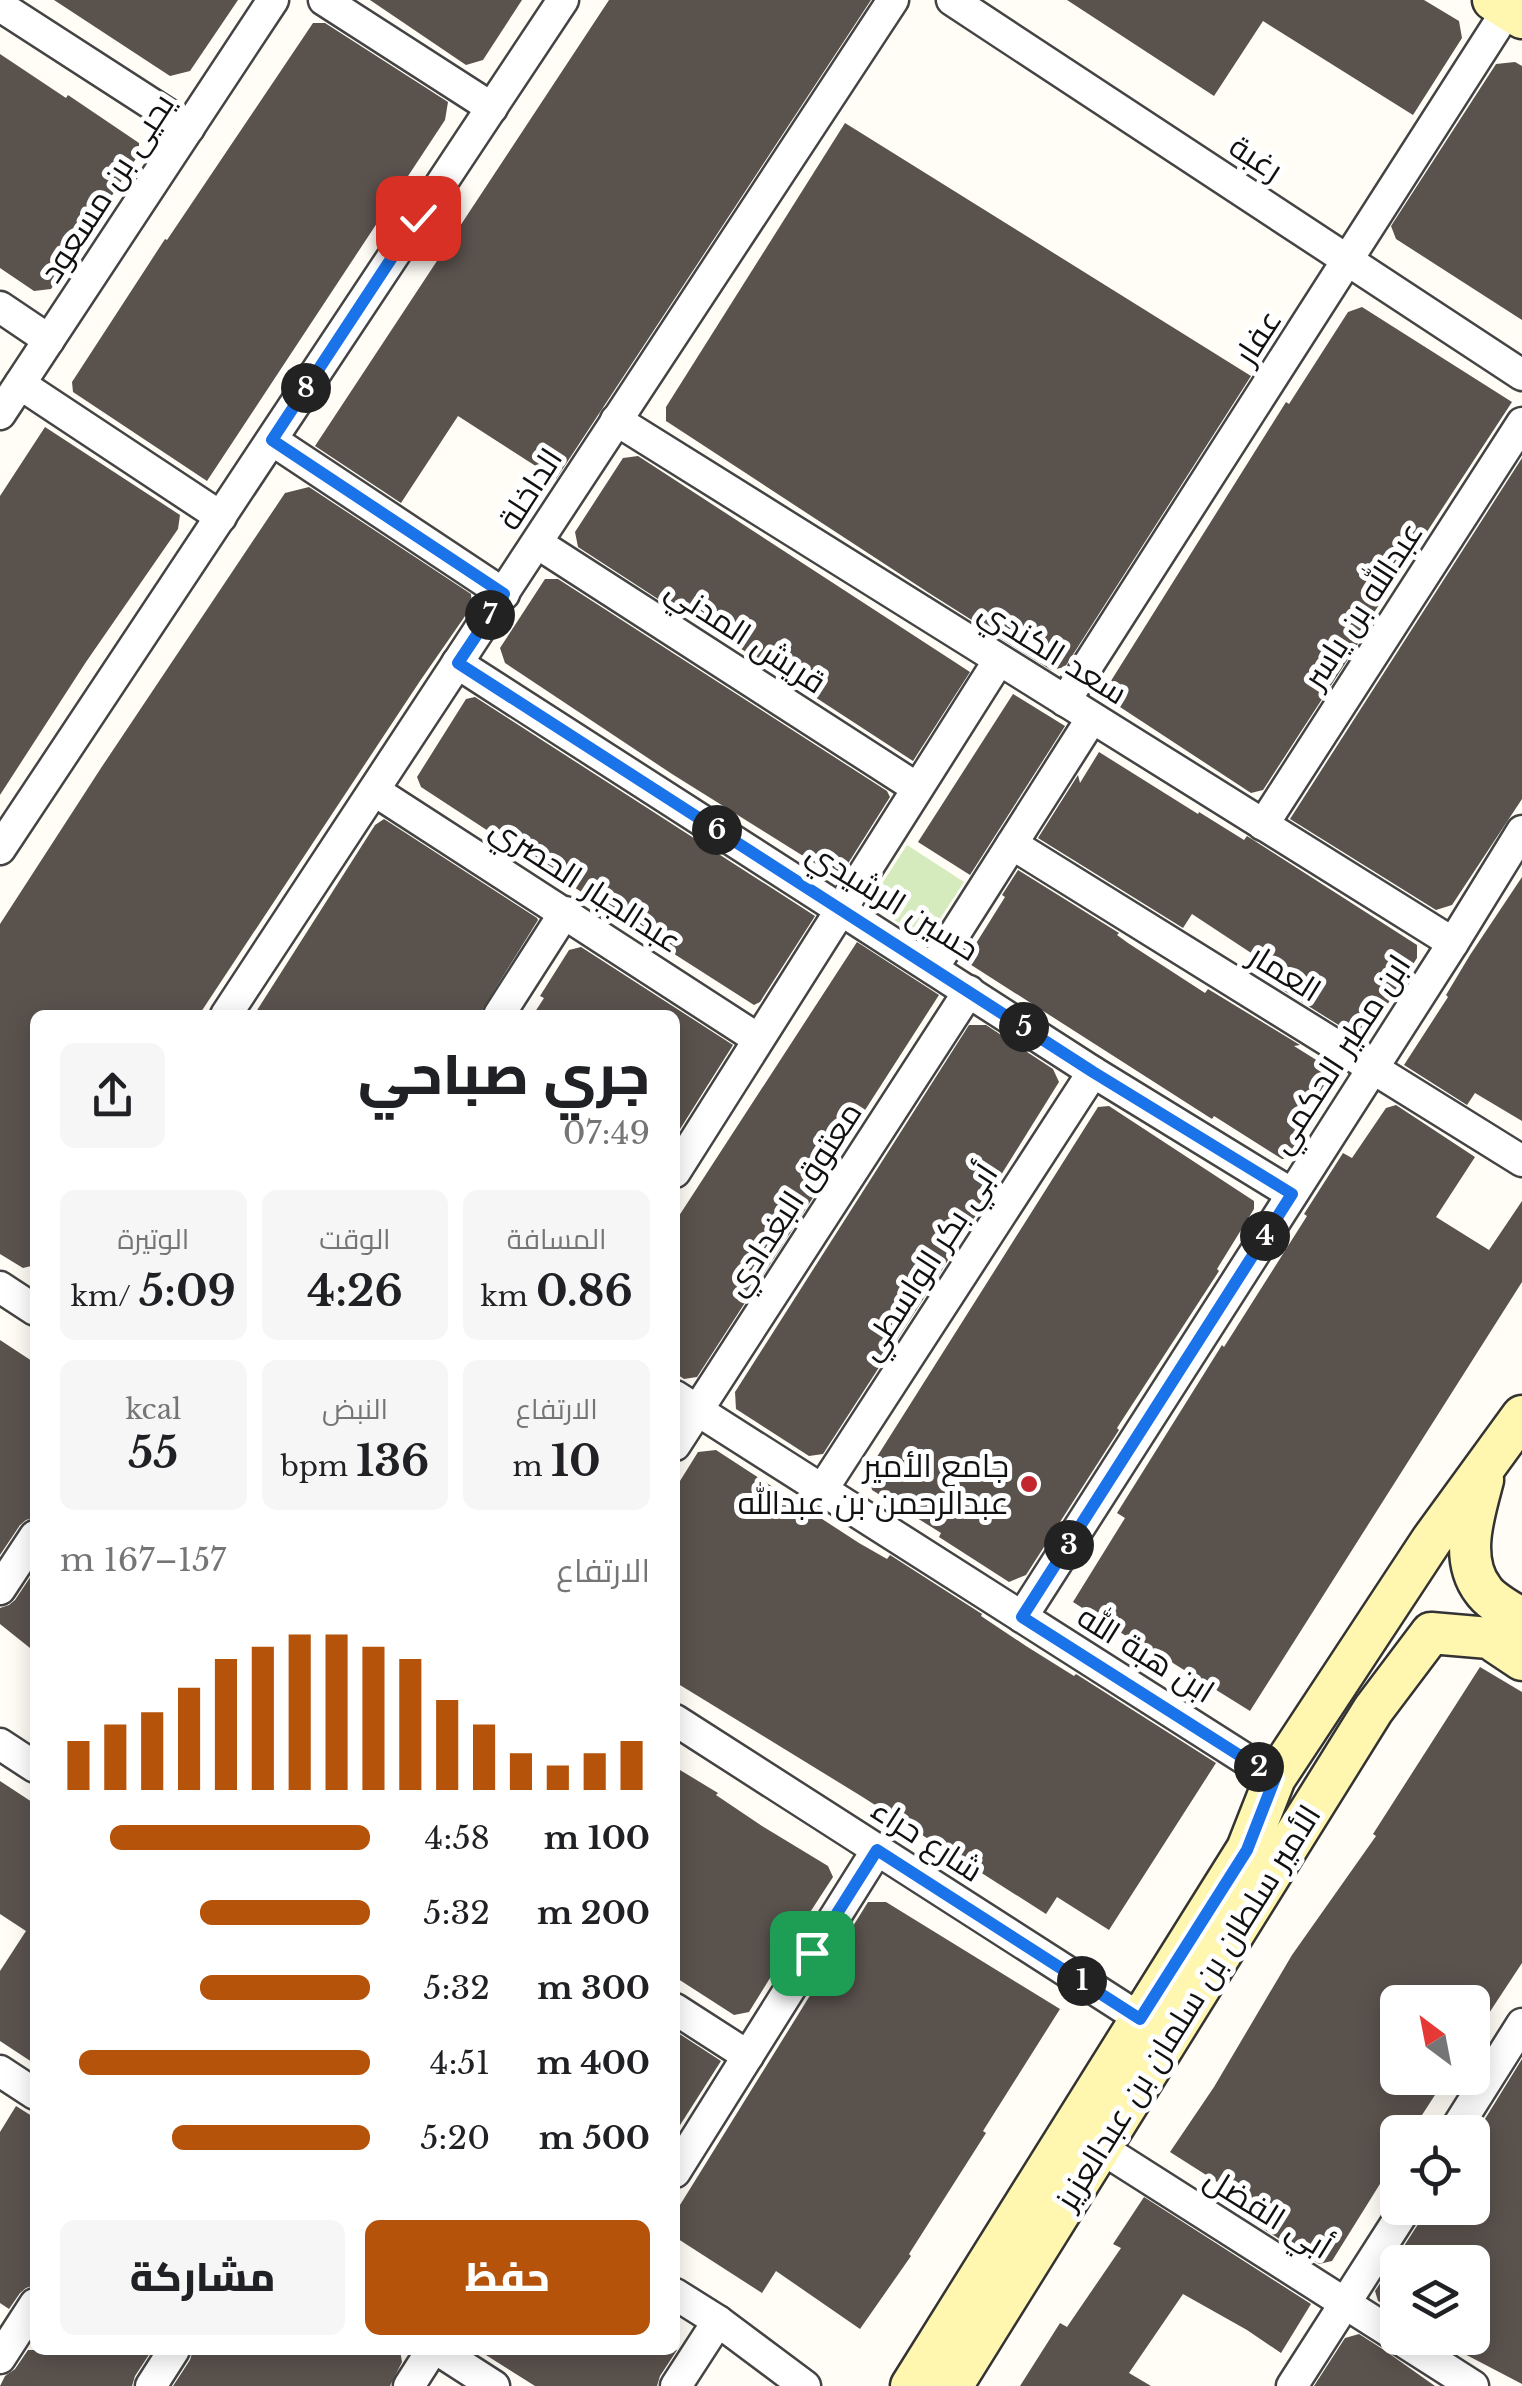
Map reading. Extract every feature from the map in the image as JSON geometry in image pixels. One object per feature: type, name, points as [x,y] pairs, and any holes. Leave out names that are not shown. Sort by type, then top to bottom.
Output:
[{"type":"street","name":"يحيى بن مسعود","points":[[0,414],[273,0]]},
{"type":"street","points":[[324,0],[492,108]]},
{"type":"street","points":[[0,850],[563,0]]},
{"type":"street","name":"الداخلة","points":[[229,1010],[893,0]]},
{"type":"street","name":"رغبة","points":[[952,0],[1522,375]]},
{"type":"street","points":[[0,6],[188,128]]},
{"type":"street","name":"عفار","points":[[1065,701],[1508,9]]},
{"type":"street","points":[[0,307],[49,340]]},
{"type":"street","points":[[20,384],[221,517]]},
{"type":"street","name":"سعد الكندي","points":[[616,420],[1452,943]]},
{"type":"street","name":"عبدالله بن ياسر","points":[[1263,825],[1522,423]]},
{"type":"street","points":[[272,440],[504,594]]},
{"type":"street","name":"قريش المدني","points":[[538,543],[917,788]]},
{"type":"street","points":[[680,1164],[999,660]]},
{"type":"street","name":"حسين الرشيدي","points":[[458,663],[1093,1072],[1292,1194]]},
{"type":"street","points":[[933,968],[1092,718]]},
{"type":"street","name":"عبدالجبار الحصري","points":[[375,791],[758,1039]]},
{"type":"street","name":"ابن مطير الحكمي","points":[[1022,1617],[1522,831]]},
{"type":"street","name":"العمار","points":[[1012,844],[1522,1161]]},
{"type":"street","points":[[502,1010],[564,912]]},
{"type":"street","name":"معتوق البغدادي","points":[[686,1403],[969,991]]},
{"type":"street","name":"أبي بكر الواسطي","points":[[822,1490],[1093,1072]]},
{"type":"street","points":[[0,1288],[30,1304]]},
{"type":"street","name":"ابن هبة الله","points":[[686,1403],[1275,1778]]},
{"type":"street","name":"الأمير سلطان بن سلمان بن عبدالعزيز","points":[[1263,1854],[1275,1778],[1487,1461],[1522,1416]]},
{"type":"street","points":[[1487,1461],[1473,1518],[1470,1564],[1511,1639]]},
{"type":"street","points":[[0,1589],[30,1544]]},
{"type":"street","name":"الأمير سلطان بن سلمان بن عبدالعزيز","points":[[952,2386],[1101,2148],[1229,1909],[1263,1854],[1431,1633],[1511,1639]]},
{"type":"street","name":"شارع حراء","points":[[680,1723],[1140,2019]]},
{"type":"street","points":[[0,1744],[30,1764]]},
{"type":"street","points":[[680,2164],[877,1850]]},
{"type":"street","name":"الأمير سلطان بن سلمان بن عبدالعزيز","points":[[911,2386],[1140,2019],[1229,1909]]},
{"type":"street","points":[[680,2012],[748,2056]]},
{"type":"street","points":[[1465,2115],[1522,2024]]},
{"type":"street","name":"أبي الفضل","points":[[1101,2148],[1380,2326]]},
{"type":"street","points":[[1292,2386],[1395,2225]]},
{"type":"street","points":[[680,2297],[804,2386]]},
{"type":"street","points":[[0,2358],[30,2312]]},
{"type":"street","points":[[676,2386],[718,2321]]},
{"type":"street","points":[[150,2386],[171,2355]]},
{"type":"street","points":[[409,2386],[431,2355]]},
{"type":"street","points":[[443,2355],[494,2386]]},
{"type":"street","name":"أبي الفضل","points":[[1425,2355],[1472,2386]]},
{"type":"green space","points":[[907,845],[964,882],[926,940],[869,904]]},
{"type":"building","points":[[54,0],[238,0],[190,71],[170,76]]},
{"type":"building","points":[[370,0],[522,0],[483,60],[466,65]]},
{"type":"building","points":[[609,0],[871,0],[556,479],[458,416],[401,503],[315,446]]},
{"type":"building","points":[[1067,0],[1424,0],[1459,21],[1462,38],[1413,115],[1263,21],[1214,96]]},
{"type":"building","points":[[313,23],[325,23],[448,102],[445,120],[207,481],[73,392],[72,382]]},
{"type":"building","points":[[0,54],[139,143],[139,154],[51,289],[34,291],[0,268]]},
{"type":"building","points":[[1515,62],[1522,66],[1522,320],[1396,239],[1391,226],[1496,64]]},
{"type":"building","points":[[845,123],[1251,376],[1065,667],[1051,670],[666,421],[666,407]]},
{"type":"building","points":[[1362,307],[1512,402],[1263,790],[1251,793],[1120,707],[1109,684],[1286,402],[1289,404],[1348,312]]},
{"type":"building","points":[[45,427],[180,515],[178,529],[0,795],[0,496]]},
{"type":"building","points":[[638,456],[970,672],[913,761],[578,547],[575,532],[623,458]]},
{"type":"building","points":[[1522,458],[1522,799],[1452,905],[1436,910],[1290,819]]},
{"type":"building","points":[[309,487],[471,594],[472,606],[202,1010],[30,1010],[30,1266],[23,1268],[0,1254],[0,924],[285,493]]},
{"type":"building","points":[[545,579],[558,579],[887,791],[890,797],[842,873],[832,874],[505,663],[500,648]]},
{"type":"building","points":[[1013,694],[1065,726],[970,875],[918,842]]},
{"type":"building","points":[[475,697],[815,916],[760,1002],[754,1005],[421,787],[417,777],[466,699]]},
{"type":"building","points":[[1099,752],[1198,814],[1244,840],[1247,836],[1417,945],[1417,958],[1366,1038],[1361,1039],[1270,982],[1277,970],[1192,914],[1183,928],[1038,838],[1078,775],[1080,783]]},
{"type":"building","points":[[384,819],[537,918],[482,1010],[257,1010],[375,825]]},
{"type":"building","points":[[1018,870],[1205,993],[1208,989],[1300,1045],[1294,1046],[1334,1071],[1338,1085],[1291,1159],[1282,1159],[1214,1116],[1212,1119],[965,961]]},
{"type":"building","points":[[1522,877],[1522,1121],[1475,1093],[1467,1105],[1404,1065]]},
{"type":"building","points":[[857,942],[939,995],[697,1377],[684,1379],[680,1376],[680,1214]]},
{"type":"building","points":[[581,947],[679,1010],[536,1010],[544,998],[540,996],[569,950]]},
{"type":"building","points":[[680,1011],[733,1045],[680,1129]]},
{"type":"building","points":[[969,1025],[986,1025],[1053,1069],[1059,1082],[823,1454],[809,1456],[736,1409],[735,1392]]},
{"type":"building","points":[[1396,1105],[1475,1157],[1436,1217],[1489,1250],[1522,1201],[1522,1282],[1250,1711],[1073,1602],[1125,1518],[1117,1513],[1307,1216],[1304,1214],[1343,1153],[1352,1158],[1386,1108]]},
{"type":"building","points":[[1109,1106],[1254,1201],[1254,1209],[1219,1271],[1026,1575],[1009,1582],[872,1490],[868,1471],[1098,1107]]},
{"type":"building","points":[[0,1340],[30,1360],[30,1519],[20,1525],[0,1555]]},
{"type":"building","points":[[716,1450],[859,1543],[887,1559],[890,1555],[1026,1646],[1216,1763],[1109,1930],[1057,1897],[1046,1914],[680,1685],[680,1481],[698,1452]]},
{"type":"building","points":[[30,1578],[30,1648],[0,1624],[0,1608],[15,1600]]},
{"type":"building","points":[[1480,1667],[1522,1692],[1522,1963],[1490,2012],[1490,1985],[1380,1985],[1380,2095],[1435,2095],[1422,2115],[1380,2115],[1380,2184],[1332,2261],[1319,2264],[1243,2216],[1241,2210],[1247,2201],[1170,2152],[1214,2087],[1292,1955],[1376,1836],[1373,1834]]},
{"type":"building","points":[[680,1770],[828,1866],[833,1877],[749,2012],[734,2015],[680,1980]]},
{"type":"building","points":[[0,1781],[30,1801],[30,2061],[0,2041],[0,1971],[26,1931],[0,1914]]},
{"type":"building","points":[[868,1902],[886,1902],[1060,2009],[911,2256],[860,2329],[776,2271],[762,2293],[680,2240],[680,2205]]},
{"type":"building","points":[[680,2034],[721,2061],[680,2125]]},
{"type":"building","points":[[1522,2059],[1522,2384],[1467,2355],[1490,2355],[1490,2245],[1405,2245],[1417,2225],[1490,2225],[1487,2115]]},
{"type":"building","points":[[16,2106],[30,2115],[30,2287],[9,2309],[0,2303],[0,2132]]},
{"type":"building","points":[[1144,2197],[1311,2304],[1281,2353],[1183,2294],[1129,2373],[1151,2386],[1020,2386],[1060,2323],[1067,2327],[1121,2248],[1113,2244]]},
{"type":"building","points":[[1359,2334],[1380,2347],[1380,2355],[1391,2355],[1435,2386],[1314,2386],[1345,2338]]},
{"type":"building","points":[[28,2350],[30,2355],[149,2355],[132,2386],[0,2386]]},
{"type":"building","points":[[192,2355],[401,2355],[402,2362],[390,2386],[173,2386]]},
{"type":"building","points":[[486,2355],[674,2355],[657,2386],[535,2386]]},
{"type":"place","name":"جامع الأمير عبدالرحمن بن عبدالله","points":[[1029,1484]]},
{"type":"route","points":[[418,218],[272,440],[504,594],[458,663],[1093,1072],[1292,1194],[1022,1617],[1275,1778],[1247,1850],[1140,2019],[877,1850],[812,1953]]}]
